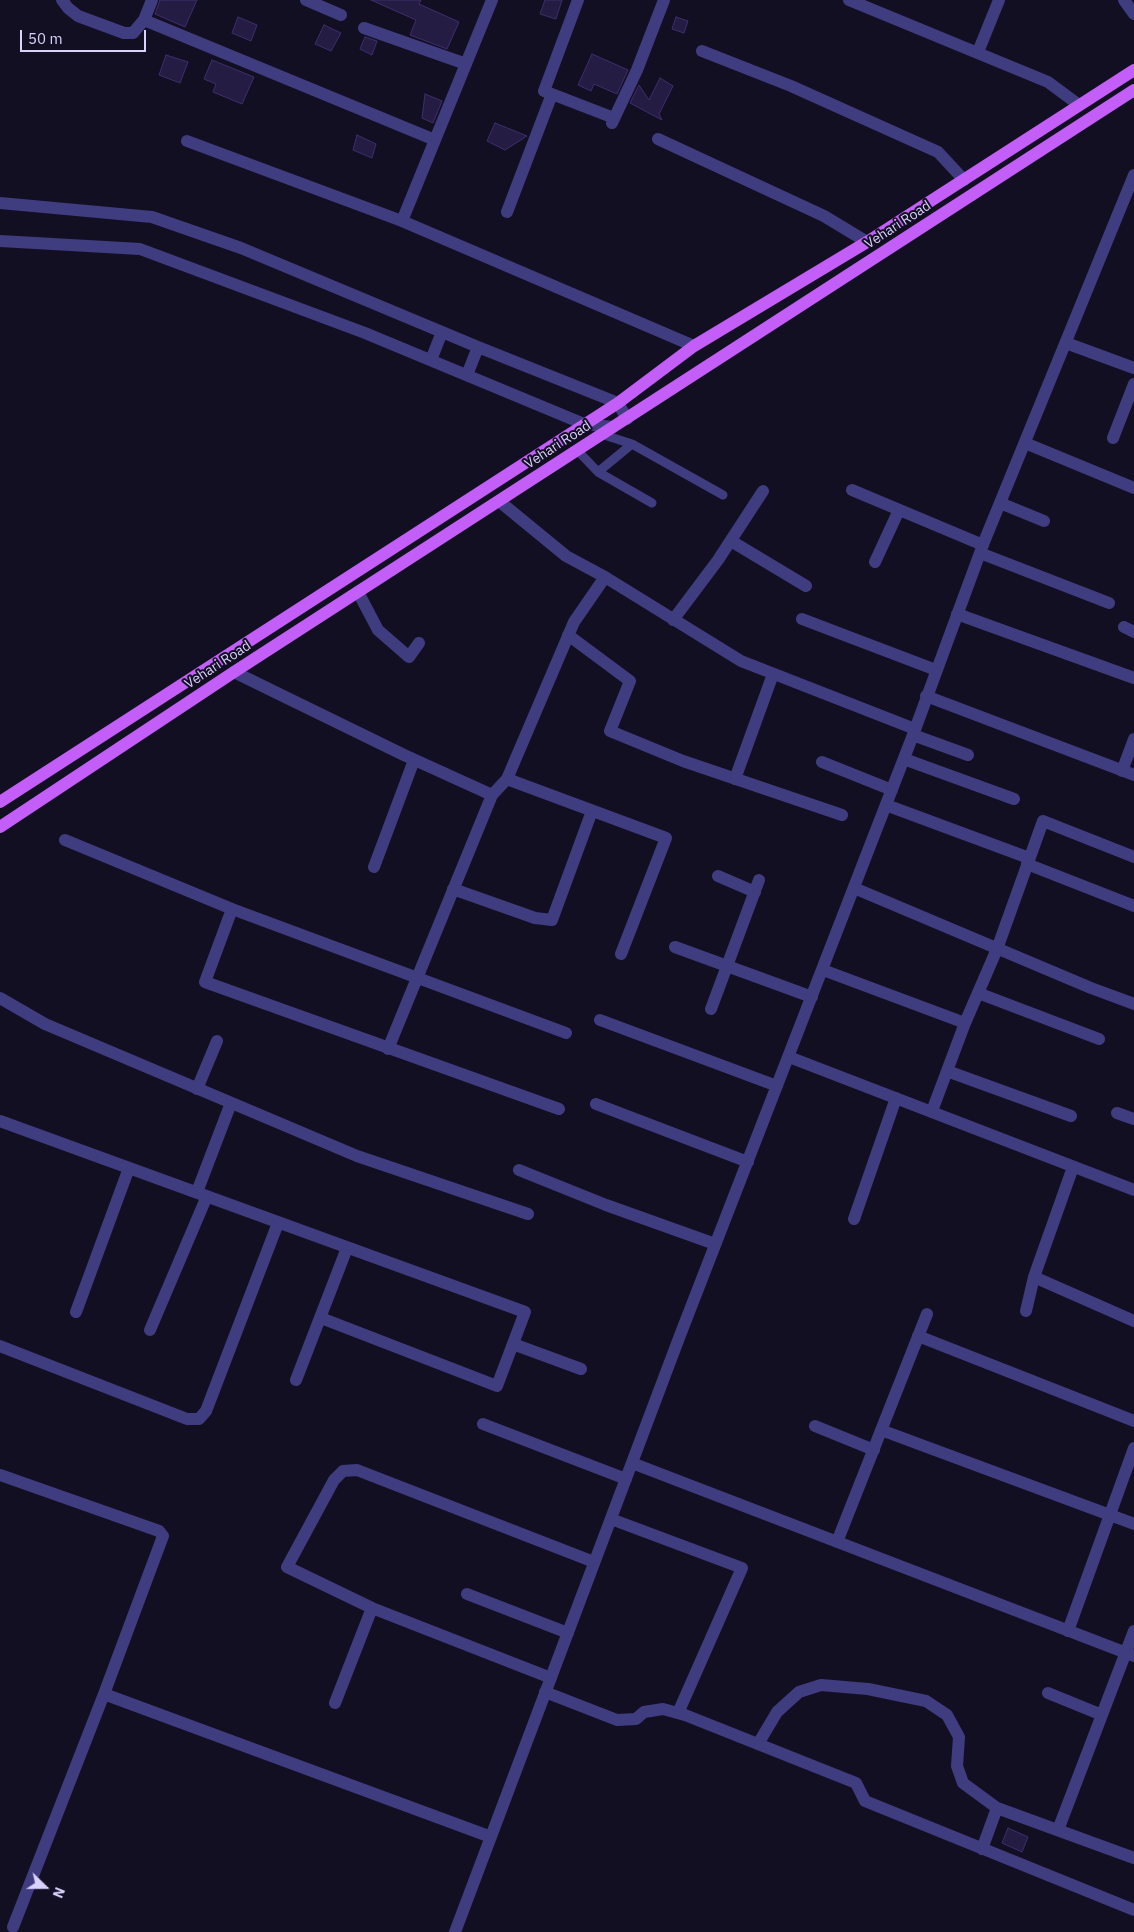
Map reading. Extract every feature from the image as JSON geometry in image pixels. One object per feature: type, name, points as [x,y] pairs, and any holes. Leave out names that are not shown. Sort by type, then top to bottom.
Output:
[{"type":"main road","name":"Vehari Road","points":[[0,802],[618,403],[694,346],[867,242],[1134,70]]},
{"type":"main road","name":"Vehari Road","points":[[0,827],[234,672],[1134,90]]},
{"type":"street","points":[[62,0],[78,16],[124,33],[134,33],[144,20],[152,0]]},
{"type":"street","points":[[306,0],[326,4],[341,15]]},
{"type":"street","points":[[402,221],[492,0]]},
{"type":"street","points":[[578,0],[544,91],[613,121],[637,70],[664,0]]},
{"type":"street","points":[[849,0],[1048,82],[1079,105]]},
{"type":"street","points":[[978,52],[999,0]]},
{"type":"street","points":[[1124,0],[1134,14]]},
{"type":"street","points":[[144,20],[435,140]]},
{"type":"street","points":[[364,28],[466,64]]},
{"type":"street","points":[[702,51],[791,86],[938,152],[964,180]]},
{"type":"street","points":[[507,212],[552,94]]},
{"type":"street","points":[[187,140],[402,221],[694,346]]},
{"type":"street","points":[[658,140],[824,216],[867,242]]},
{"type":"street","points":[[455,1932],[594,1562],[904,760],[926,696],[982,549],[1134,175]]},
{"type":"street","points":[[0,203],[152,217],[241,248],[618,403],[627,419]]},
{"type":"street","points":[[0,240],[140,248],[365,332],[584,424],[613,427]]},
{"type":"street","points":[[431,360],[442,332]]},
{"type":"street","points":[[1066,343],[1134,368]]},
{"type":"street","points":[[467,375],[478,347]]},
{"type":"street","points":[[1113,438],[1134,384]]},
{"type":"street","points":[[1025,443],[1134,488]]},
{"type":"street","points":[[852,490],[1108,603]]},
{"type":"street","points":[[673,620],[731,541],[763,491]]},
{"type":"street","points":[[499,501],[566,556],[741,661],[968,755]]},
{"type":"street","points":[[1000,503],[1044,521]]},
{"type":"street","points":[[875,562],[900,510]]},
{"type":"street","points":[[731,541],[806,586]]},
{"type":"street","points":[[388,1049],[416,976],[492,795],[507,779],[574,622],[605,578]]},
{"type":"street","points":[[358,592],[378,630],[409,657],[419,644]]},
{"type":"street","points":[[957,614],[1134,678]]},
{"type":"street","points":[[802,618],[936,670]]},
{"type":"street","points":[[568,636],[630,681],[610,731],[735,779],[842,815]]},
{"type":"street","points":[[234,672],[414,760],[492,795]]},
{"type":"street","points":[[735,779],[773,674]]},
{"type":"street","points":[[926,696],[1128,773],[1134,739]]},
{"type":"street","points":[[374,867],[414,760]]},
{"type":"street","points":[[904,760],[1014,799]]},
{"type":"street","points":[[822,762],[892,790]]},
{"type":"street","points":[[507,779],[666,838],[621,954]]},
{"type":"street","points":[[886,806],[1028,861],[1134,906]]},
{"type":"street","points":[[454,889],[535,918],[552,920],[592,811]]},
{"type":"street","points":[[932,1111],[964,1023],[997,949],[1042,821],[1134,857]]},
{"type":"street","points":[[65,840],[232,909],[566,1032]]},
{"type":"street","points":[[711,1009],[757,886],[718,876]]},
{"type":"street","points":[[854,888],[997,949],[1134,1004]]},
{"type":"street","points":[[232,909],[205,982],[559,1109]]},
{"type":"street","points":[[675,947],[812,997]]},
{"type":"street","points":[[823,970],[964,1023]]},
{"type":"street","points":[[978,993],[1099,1039]]},
{"type":"street","points":[[0,998],[45,1024],[357,1156],[528,1214]]},
{"type":"street","points":[[600,1020],[778,1086]]},
{"type":"street","points":[[197,1089],[217,1041]]},
{"type":"street","points":[[789,1056],[1134,1190]]},
{"type":"street","points":[[947,1071],[1071,1116]]},
{"type":"street","points":[[854,1219],[896,1098]]},
{"type":"street","points":[[150,1330],[202,1194],[230,1103]]},
{"type":"street","points":[[596,1104],[748,1162]]},
{"type":"street","points":[[1117,1113],[1134,1119]]},
{"type":"street","points":[[0,1121],[525,1312],[497,1386],[321,1318]]},
{"type":"street","points":[[1026,1310],[1034,1277],[1073,1167]]},
{"type":"street","points":[[76,1312],[129,1168]]},
{"type":"street","points":[[519,1170],[606,1205],[716,1244]]},
{"type":"street","points":[[0,1346],[187,1419],[199,1420],[206,1411],[278,1223]]},
{"type":"street","points":[[296,1380],[347,1248]]},
{"type":"street","points":[[1034,1277],[1134,1321]]},
{"type":"street","points":[[837,1542],[927,1314]]},
{"type":"street","points":[[918,1336],[1134,1421]]},
{"type":"street","points":[[512,1344],[581,1369]]},
{"type":"street","points":[[483,1424],[626,1480]]},
{"type":"street","points":[[815,1426],[874,1450]]},
{"type":"street","points":[[881,1430],[1134,1524]]},
{"type":"street","points":[[1068,1631],[1134,1448]]},
{"type":"street","points":[[632,1463],[1130,1655]]},
{"type":"street","points":[[551,1678],[372,1608],[287,1567],[334,1480],[343,1471],[357,1470],[594,1562]]},
{"type":"street","points":[[0,1475],[159,1531],[163,1536],[104,1694],[13,1927]]},
{"type":"street","points":[[611,1519],[742,1568],[678,1713]]},
{"type":"street","points":[[467,1594],[568,1633]]},
{"type":"street","points":[[335,1703],[372,1608]]},
{"type":"street","points":[[1058,1830],[1102,1715],[1130,1655],[1134,1631]]},
{"type":"street","points":[[758,1744],[777,1712],[800,1692],[821,1685],[868,1689],[926,1701],[947,1715],[959,1737],[957,1766],[963,1783],[997,1808],[1134,1858]]},
{"type":"street","points":[[545,1692],[616,1720],[636,1719],[644,1712],[663,1709],[678,1713],[856,1783],[865,1801],[1134,1910]]},
{"type":"street","points":[[1048,1693],[1102,1715]]},
{"type":"street","points":[[104,1694],[491,1837]]},
{"type":"street","points":[[982,1849],[997,1808]]},
{"type":"lane","points":[[601,434],[632,444],[723,495]]},
{"type":"lane","points":[[598,472],[632,444]]},
{"type":"lane","points":[[577,450],[598,472],[652,503]]},
{"type":"building","points":[[160,0],[197,0],[185,27],[155,14]]},
{"type":"building","points":[[371,0],[421,0],[419,4],[459,22],[447,49],[410,35],[416,20]]},
{"type":"building","points":[[545,0],[562,0],[556,19],[540,14]]},
{"type":"building","points":[[238,17],[257,25],[251,41],[232,33]]},
{"type":"building","points":[[676,17],[688,21],[684,33],[672,29]]},
{"type":"building","points":[[324,25],[341,33],[331,51],[315,44]]},
{"type":"building","points":[[365,37],[377,41],[372,55],[360,49]]},
{"type":"building","points":[[592,54],[628,70],[617,94],[594,84],[591,91],[578,85]]},
{"type":"building","points":[[166,55],[188,62],[180,83],[159,75]]},
{"type":"building","points":[[212,60],[254,77],[242,104],[213,92],[216,84],[204,79]]},
{"type":"building","points":[[660,78],[673,86],[659,114],[662,120],[630,103],[639,85],[649,100]]},
{"type":"building","points":[[425,94],[442,101],[433,123],[422,118]]},
{"type":"building","points":[[495,123],[527,136],[505,150],[487,141]]},
{"type":"building","points":[[357,135],[376,144],[372,158],[353,150]]},
{"type":"building","points":[[1008,1828],[1028,1837],[1022,1852],[1002,1843]]}]
